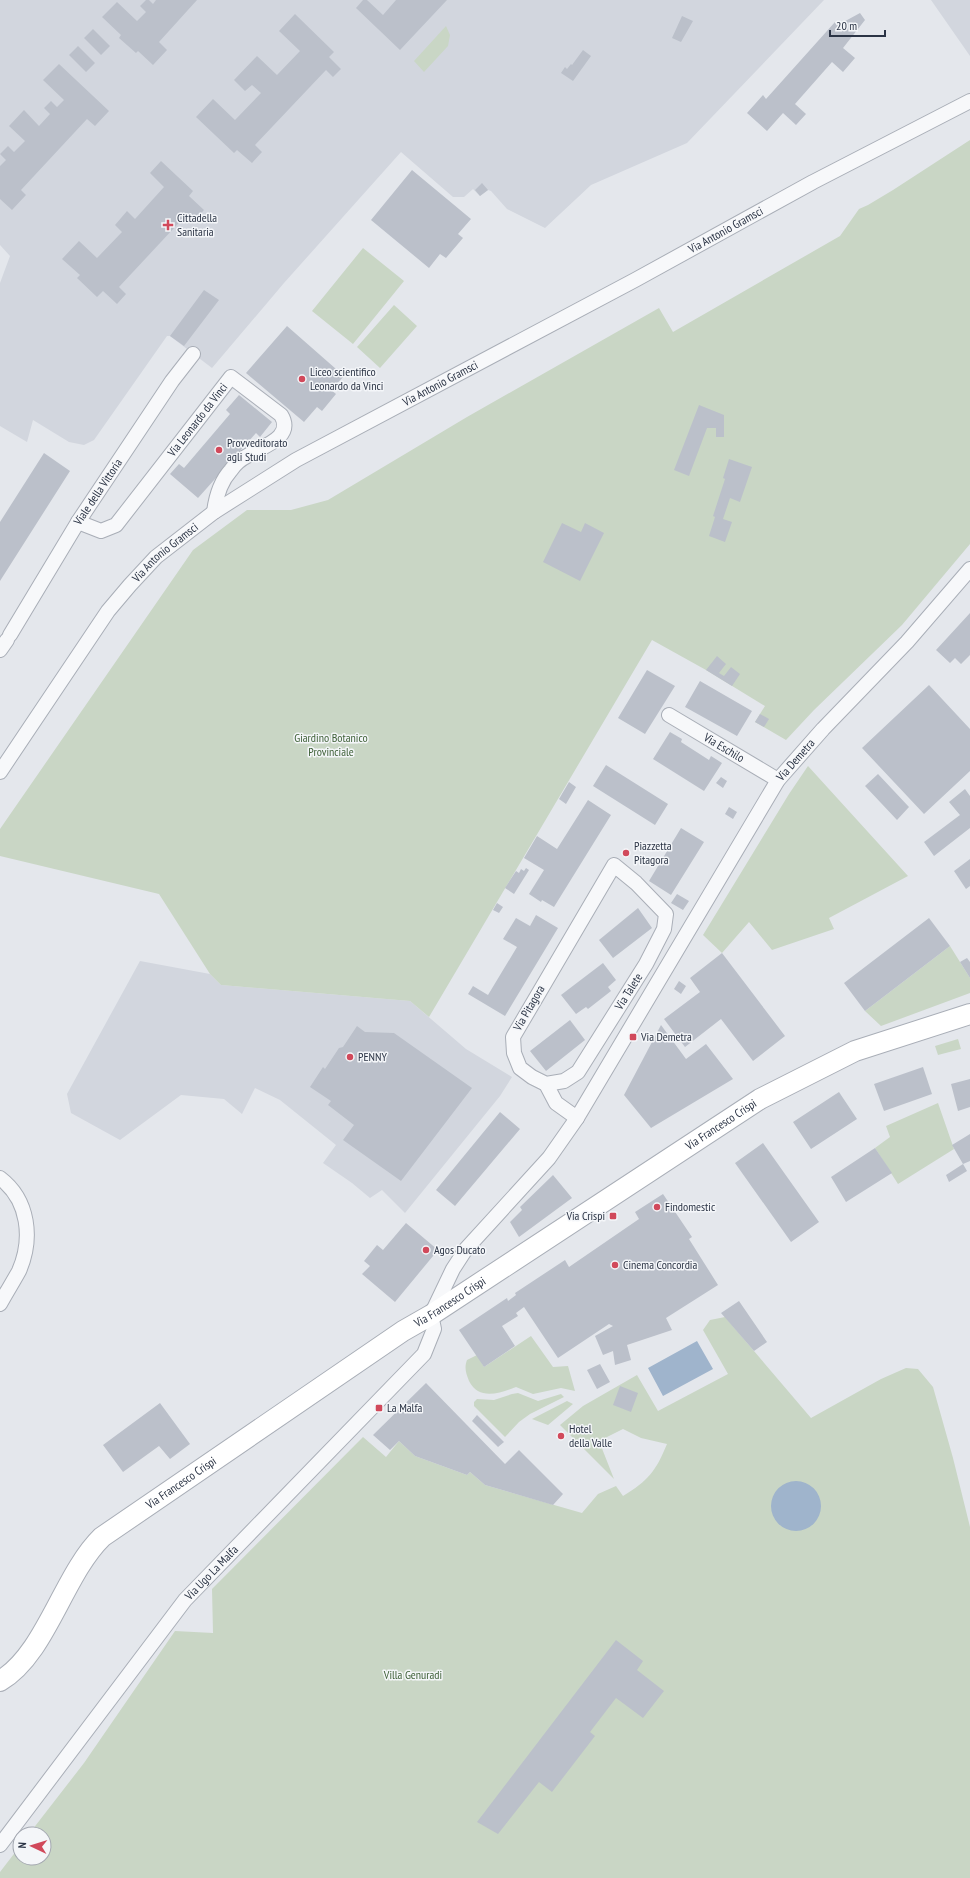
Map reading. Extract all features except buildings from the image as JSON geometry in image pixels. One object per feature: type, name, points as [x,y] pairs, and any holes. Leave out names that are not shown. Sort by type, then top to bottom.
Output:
[{"type":"main road","name":"Via Francesco Crispi","points":[[0,1681],[8,1677],[33,1647],[84,1558],[102,1537],[403,1331],[431,1316],[760,1099],[855,1051],[970,1014]]},
{"type":"street","name":"Via Antonio Gramsci","points":[[0,772],[108,611],[125,590],[156,557],[214,512],[296,460],[628,284],[814,182],[970,101]]},
{"type":"street","name":"Viale della Vittoria","points":[[5,638],[78,522],[172,380],[193,354]]},
{"type":"street","name":"Via Leonardo da Vinci","points":[[78,522],[101,531],[116,526],[231,377],[281,415],[285,424],[284,430],[278,438],[247,456],[230,470],[219,489],[214,512]]},
{"type":"street","name":"Via Demetra","points":[[431,1316],[453,1269],[466,1249],[549,1158],[576,1118],[778,780],[823,729],[907,642],[970,570]]},
{"type":"street","name":"Via Eschilo","points":[[669,715],[778,780]]},
{"type":"street","name":"Via Pitagora","points":[[546,1084],[532,1077],[520,1068],[514,1053],[513,1037],[614,865],[636,883]]},
{"type":"street","name":"Via Talete","points":[[546,1084],[564,1081],[578,1072],[646,964],[664,929],[666,914],[636,883]]},
{"type":"street","points":[[546,1084],[556,1103],[576,1118]]},
{"type":"street","points":[[0,1178],[9,1185],[18,1197],[24,1211],[28,1229],[19,1270],[0,1304]]},
{"type":"street","name":"Via Ugo La Malfa","points":[[0,1845],[185,1600],[424,1354],[434,1329],[431,1316]]},
{"type":"shaded area","name":"Cittadella Sanitaria","points":[[0,0],[824,0],[687,143],[591,185],[545,228],[507,209],[491,191],[488,190],[480,196],[473,189],[464,197],[453,197],[401,152],[284,283],[212,368],[170,336],[167,336],[94,440],[84,445],[69,442],[33,420],[27,442],[0,426],[0,283],[10,256],[0,245]]},
{"type":"shaded area","points":[[931,0],[970,0],[970,56]]},
{"type":"shaded area","points":[[140,961],[210,974],[221,985],[410,1001],[466,1049],[512,1077],[500,1096],[405,1213],[382,1190],[370,1198],[352,1183],[323,1163],[336,1145],[280,1100],[255,1088],[242,1114],[224,1099],[181,1095],[120,1140],[71,1113],[67,1094]]},
{"type":"green space","points":[[446,26],[450,35],[448,46],[424,72],[414,61]]},
{"type":"green space","name":"Giardino Botanico Provinciale","points":[[970,140],[970,544],[902,625],[814,710],[786,740],[755,722],[765,706],[706,670],[652,640],[429,1017],[410,1001],[221,985],[210,974],[159,894],[0,856],[0,829],[193,550],[247,510],[291,510],[328,500],[467,417],[659,308],[673,332],[840,236],[859,209],[893,190]]},
{"type":"green space","points":[[363,248],[404,281],[353,344],[312,311]]},
{"type":"green space","points":[[394,305],[417,326],[380,368],[357,347]]},
{"type":"green space","points":[[808,766],[908,876],[829,918],[834,929],[772,950],[749,922],[722,953],[703,935],[789,794]]},
{"type":"green space","points":[[950,946],[970,978],[970,993],[881,1026],[865,1011]]},
{"type":"green space","points":[[958,1039],[961,1049],[938,1055],[935,1046]]},
{"type":"green space","points":[[938,1103],[954,1149],[898,1184],[875,1148],[890,1137],[886,1126]]},
{"type":"green space","name":"Villa Genuradi","points":[[725,1317],[811,1418],[881,1379],[906,1368],[918,1369],[933,1387],[970,1527],[970,1878],[0,1878],[0,1872],[12,1856],[12,1866],[52,1866],[52,1826],[35,1826],[84,1763],[175,1631],[213,1633],[212,1589],[363,1437],[386,1457],[399,1441],[415,1456],[467,1475],[470,1472],[485,1485],[582,1513],[598,1494],[616,1486],[623,1496],[639,1485],[655,1468],[667,1444],[641,1438],[623,1429],[607,1437],[601,1446],[614,1479],[560,1425],[583,1406],[637,1375],[658,1411],[728,1374],[703,1330],[710,1320]]},
{"type":"green space","points":[[531,1336],[553,1367],[568,1366],[575,1391],[561,1388],[533,1394],[516,1387],[490,1394],[478,1391],[473,1387],[466,1373],[467,1360],[477,1355],[484,1367]]},
{"type":"green space","points":[[518,1393],[538,1401],[561,1394],[564,1397],[530,1414],[519,1422],[505,1437],[474,1406],[474,1402],[477,1399],[494,1400]]},
{"type":"green space","points":[[567,1401],[573,1404],[548,1425],[532,1419]]},
{"type":"water","points":[[697,1341],[713,1369],[663,1396],[648,1368]]},
{"type":"water","points":[[796,1481],[805,1483],[816,1492],[821,1506],[819,1515],[810,1526],[796,1531],[787,1529],[776,1520],[771,1506],[773,1497],[782,1486]]},
{"type":"place","name":"Cittadella Sanitaria","points":[[168,225]]},
{"type":"place","name":"Liceo scientifico Leonardo da Vinci","points":[[302,379]]},
{"type":"place","name":"Provveditorato agli Studi","points":[[219,450]]},
{"type":"place","name":"Piazzetta Pitagora","points":[[626,853]]},
{"type":"place","name":"Via Demetra","points":[[633,1037]]},
{"type":"place","name":"PENNY","points":[[350,1057]]},
{"type":"place","name":"Findomestic","points":[[657,1207]]},
{"type":"place","name":"Via Crispi","points":[[613,1216]]},
{"type":"place","name":"Agos Ducato","points":[[426,1250]]},
{"type":"place","name":"Cinema Concordia","points":[[615,1265]]},
{"type":"place","name":"La Malfa","points":[[379,1408]]},
{"type":"place","name":"Hotel della Valle","points":[[561,1436]]}]
